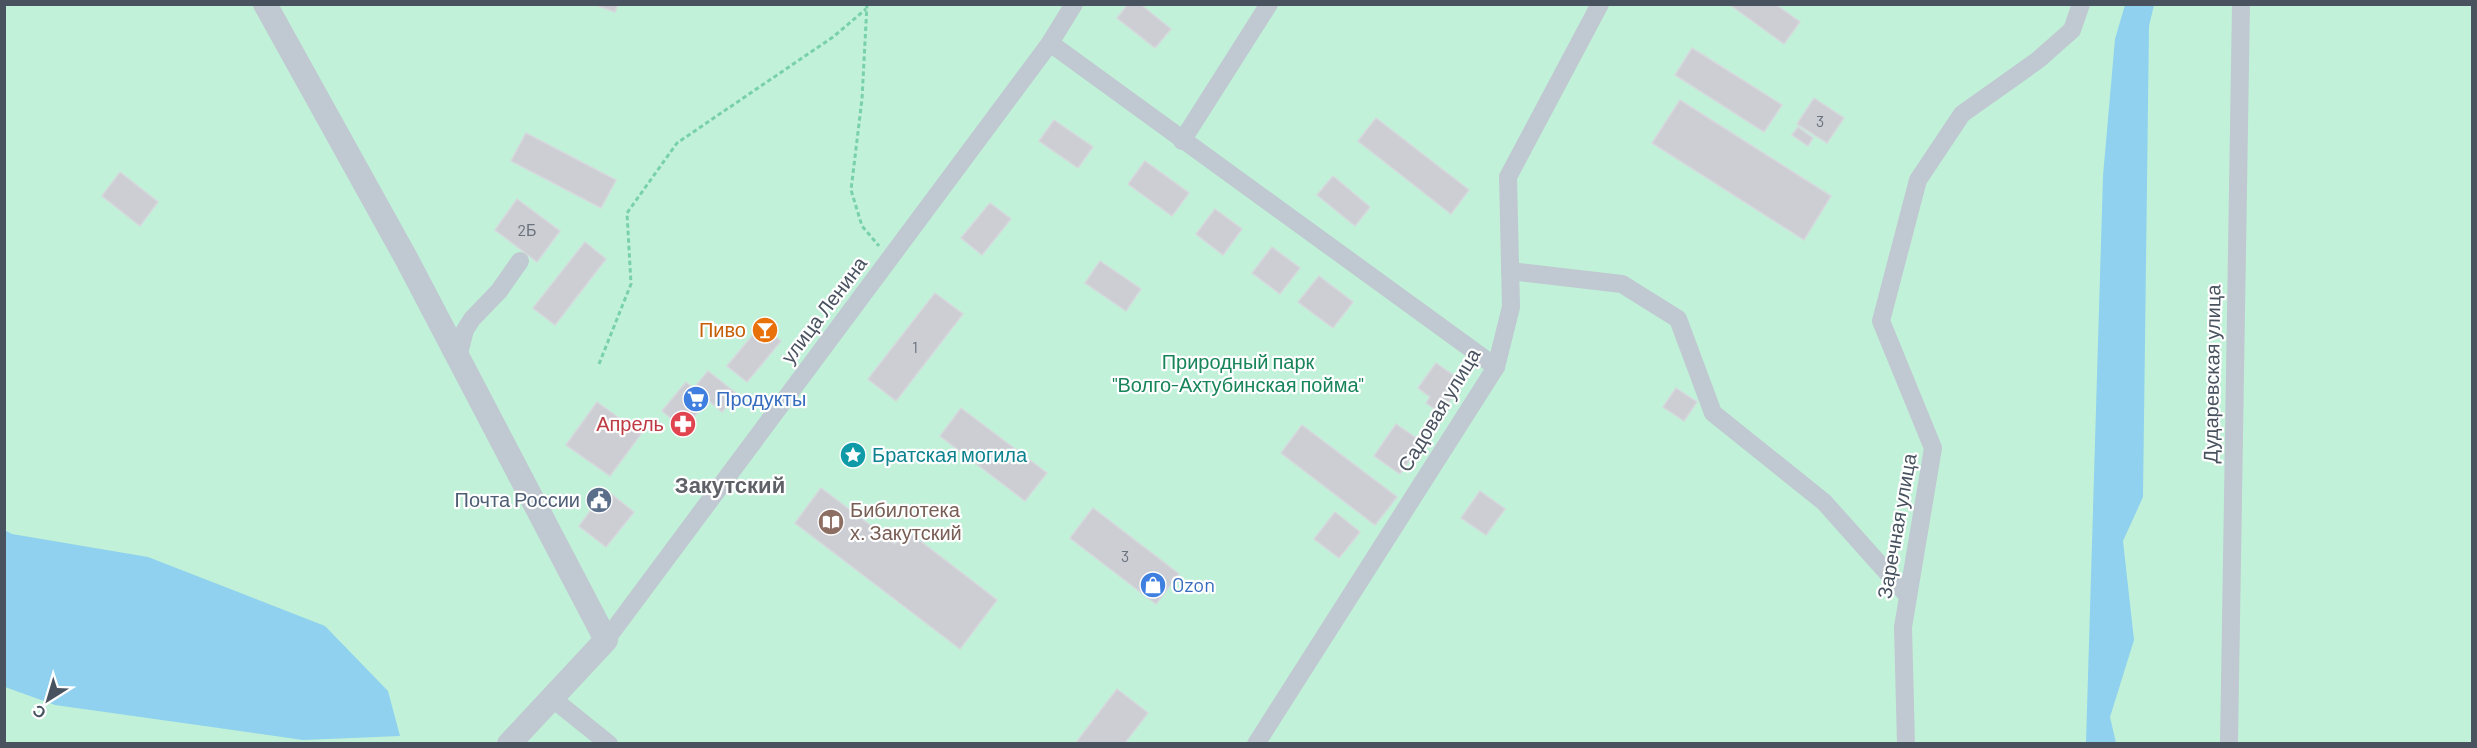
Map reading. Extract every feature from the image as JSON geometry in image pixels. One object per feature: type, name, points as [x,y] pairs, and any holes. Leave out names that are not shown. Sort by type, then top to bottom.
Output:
[{"type":"street","points":[[265,4],[406,258],[606,640],[509,744]]},
{"type":"street","name":"улица Ленина","points":[[606,640],[1050,43],[1074,4]]},
{"type":"street","points":[[1182,141],[1269,4]]},
{"type":"street","name":"Садовая улица","points":[[1256,744],[1496,367],[1511,308],[1508,177],[1600,4]]},
{"type":"street","name":"Заречная улица","points":[[1906,744],[1903,627],[1933,448],[1881,321],[1918,180],[1962,114],[2038,60],[2072,30],[2081,4]]},
{"type":"street","name":"Дударевская улица","points":[[2229,744],[2241,4]]},
{"type":"street","points":[[1050,43],[1496,367]]},
{"type":"street","points":[[458,357],[465,330],[472,319],[499,291],[520,261]]},
{"type":"street","points":[[1510,271],[1622,284],[1678,319],[1713,414],[1824,502],[1908,596]]},
{"type":"street","points":[[553,699],[609,744]]},
{"type":"path","points":[[867,7],[862,99],[851,190],[862,226],[889,259]]},
{"type":"path","points":[[599,364],[631,284],[627,213],[677,143],[823,44],[867,7]]},
{"type":"green space","name":"Природный парк \"Волго-Ахтубинская пойма\"","points":[[5,5],[2472,5],[2472,743],[5,743]]},
{"type":"water","points":[[2125,5],[2154,5],[2149,26],[2143,497],[2123,541],[2134,640],[2110,717],[2116,743],[2086,743],[2103,176],[2115,39]]},
{"type":"water","points":[[4,530],[12,534],[148,557],[325,626],[388,691],[400,736],[303,740],[55,705],[5,687]]},
{"type":"building","points":[[593,4],[618,4],[615,12]]},
{"type":"building","points":[[1128,4],[1140,4],[1171,29],[1155,48],[1117,18]]},
{"type":"building","points":[[1729,4],[1775,4],[1800,22],[1784,44]]},
{"type":"building","points":[[1692,48],[1782,105],[1764,132],[1675,75]]},
{"type":"building","points":[[1814,98],[1844,118],[1827,143],[1797,124]]},
{"type":"building","points":[[1680,100],[1831,196],[1804,240],[1652,143]]},
{"type":"building","points":[[1376,118],[1469,190],[1451,214],[1358,141]]},
{"type":"building","points":[[1054,120],[1093,147],[1078,168],[1039,141]]},
{"type":"building","points":[[1798,127],[1813,138],[1808,146],[1792,135]]},
{"type":"building","points":[[526,133],[616,180],[601,208],[511,161]]},
{"type":"building","points":[[1145,161],[1189,193],[1172,216],[1128,184]]},
{"type":"building","points":[[120,172],[158,202],[140,226],[102,196]]},
{"type":"building","points":[[1333,176],[1370,207],[1355,226],[1317,195]]},
{"type":"building","points":[[517,199],[560,231],[537,262],[495,230]]},
{"type":"building","points":[[990,203],[1011,219],[982,255],[961,238]]},
{"type":"building","points":[[1215,209],[1242,229],[1223,255],[1196,234]]},
{"type":"building","points":[[585,242],[606,259],[555,325],[533,308]]},
{"type":"building","points":[[1272,247],[1300,268],[1280,294],[1252,273]]},
{"type":"building","points":[[1100,261],[1141,289],[1126,311],[1085,283]]},
{"type":"building","points":[[1319,276],[1353,302],[1333,328],[1298,302]]},
{"type":"building","points":[[935,293],[963,314],[896,401],[868,379]]},
{"type":"building","points":[[761,325],[781,341],[747,382],[727,366]]},
{"type":"building","points":[[1436,363],[1463,382],[1441,413],[1426,403],[1430,397],[1418,388]]},
{"type":"building","points":[[708,371],[737,394],[722,412],[694,388]]},
{"type":"building","points":[[686,382],[708,400],[684,429],[662,411]]},
{"type":"building","points":[[1676,388],[1697,402],[1684,421],[1663,407]]},
{"type":"building","points":[[597,402],[641,434],[610,476],[566,445]]},
{"type":"building","points":[[961,408],[1047,473],[1025,501],[940,436]]},
{"type":"building","points":[[1396,424],[1422,442],[1400,474],[1374,456]]},
{"type":"building","points":[[1302,425],[1397,497],[1375,525],[1281,453]]},
{"type":"building","points":[[821,488],[895,544],[906,530],[997,600],[960,649],[795,523]]},
{"type":"building","points":[[606,490],[634,512],[606,547],[579,526]]},
{"type":"building","points":[[1480,491],[1505,509],[1486,535],[1461,518]]},
{"type":"building","points":[[1093,508],[1179,574],[1156,604],[1070,538]]},
{"type":"building","points":[[1335,512],[1360,532],[1339,558],[1314,539]]},
{"type":"building","points":[[1117,689],[1148,713],[1124,744],[1075,744]]},
{"type":"place","name":"Пиво","points":[[765,330]]},
{"type":"place","name":"Продукты","points":[[696,399]]},
{"type":"place","name":"Апрель","points":[[683,424]]},
{"type":"place","name":"Братская могила","points":[[853,455]]},
{"type":"place","name":"Почта России","points":[[599,500]]},
{"type":"place","name":"Бибилотека х. Закутский","points":[[831,522]]},
{"type":"place","name":"Ozon","points":[[1153,585]]},
{"type":"district","name":"Закутский","points":[[730,485]]}]
